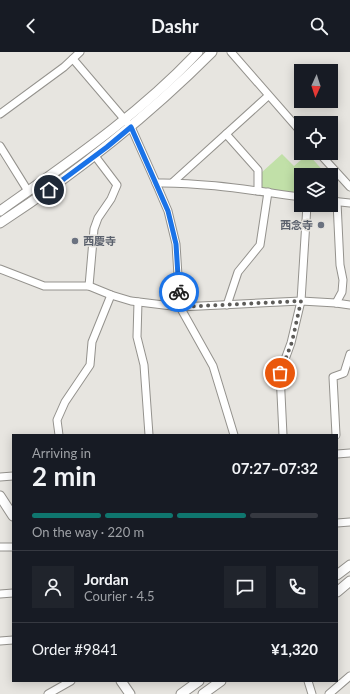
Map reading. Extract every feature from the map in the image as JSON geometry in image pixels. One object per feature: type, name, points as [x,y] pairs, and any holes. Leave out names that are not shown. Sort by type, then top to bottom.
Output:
[{"type":"street","points":[[0,114],[73,59],[80,52]]},
{"type":"street","points":[[0,223],[70,175],[131,127],[180,84],[212,52]]},
{"type":"street","points":[[231,52],[294,124]]},
{"type":"street","points":[[0,211],[80,155],[156,92],[192,54],[199,65]]},
{"type":"street","points":[[73,59],[131,127],[168,211],[176,244],[180,307],[213,366],[234,434]]},
{"type":"street","points":[[173,182],[268,96]]},
{"type":"street","points":[[226,134],[258,170],[258,191]]},
{"type":"street","points":[[0,146],[28,191]]},
{"type":"street","points":[[89,286],[94,229],[98,218],[111,199],[117,184],[95,156]]},
{"type":"street","points":[[326,160],[350,187]]},
{"type":"street","points":[[156,183],[173,182],[294,196]]},
{"type":"street","points":[[227,305],[238,272],[260,246],[268,192]]},
{"type":"street","points":[[338,202],[350,204]]},
{"type":"street","points":[[283,434],[280,373],[292,342],[301,301],[307,212]]},
{"type":"street","points":[[335,212],[340,265],[343,280],[342,292],[336,303]]},
{"type":"street","points":[[0,269],[44,286],[89,286],[111,295],[138,302],[180,307],[301,301],[350,305]]},
{"type":"street","points":[[59,434],[57,420],[65,402],[90,365],[92,342],[111,295]]},
{"type":"street","points":[[138,302],[137,337],[144,364],[149,434]]},
{"type":"street","points":[[336,434],[333,377],[344,373],[350,354]]},
{"type":"street","points":[[338,454],[350,453]]},
{"type":"street","points":[[0,477],[12,476]]},
{"type":"street","points":[[0,496],[12,514]]},
{"type":"street","points":[[338,523],[350,522]]},
{"type":"street","points":[[0,548],[12,547]]},
{"type":"street","points":[[338,574],[350,565]]},
{"type":"street","points":[[338,591],[350,581]]},
{"type":"street","points":[[0,594],[12,593]]},
{"type":"street","points":[[0,641],[12,640]]},
{"type":"street","points":[[329,694],[350,676]]},
{"type":"street","points":[[48,694],[69,682]]},
{"type":"street","points":[[122,682],[130,694]]},
{"type":"street","points":[[181,694],[198,682]]},
{"type":"street","points":[[203,694],[221,682]]},
{"type":"street","points":[[308,682],[312,694]]},
{"type":"green space","points":[[282,154],[294,166],[301,160],[313,160],[321,168],[294,168],[294,196],[262,194],[261,173]]},
{"type":"way so far","points":[[179,292],[180,307],[301,301],[292,342],[280,373]]},
{"type":"place","name":"西念寺","points":[[321,225]]},
{"type":"place","name":"西慶寺","points":[[75,241]]},
{"type":"route","points":[[49,190],[107,147],[131,127],[168,211],[176,244],[179,292]]}]
